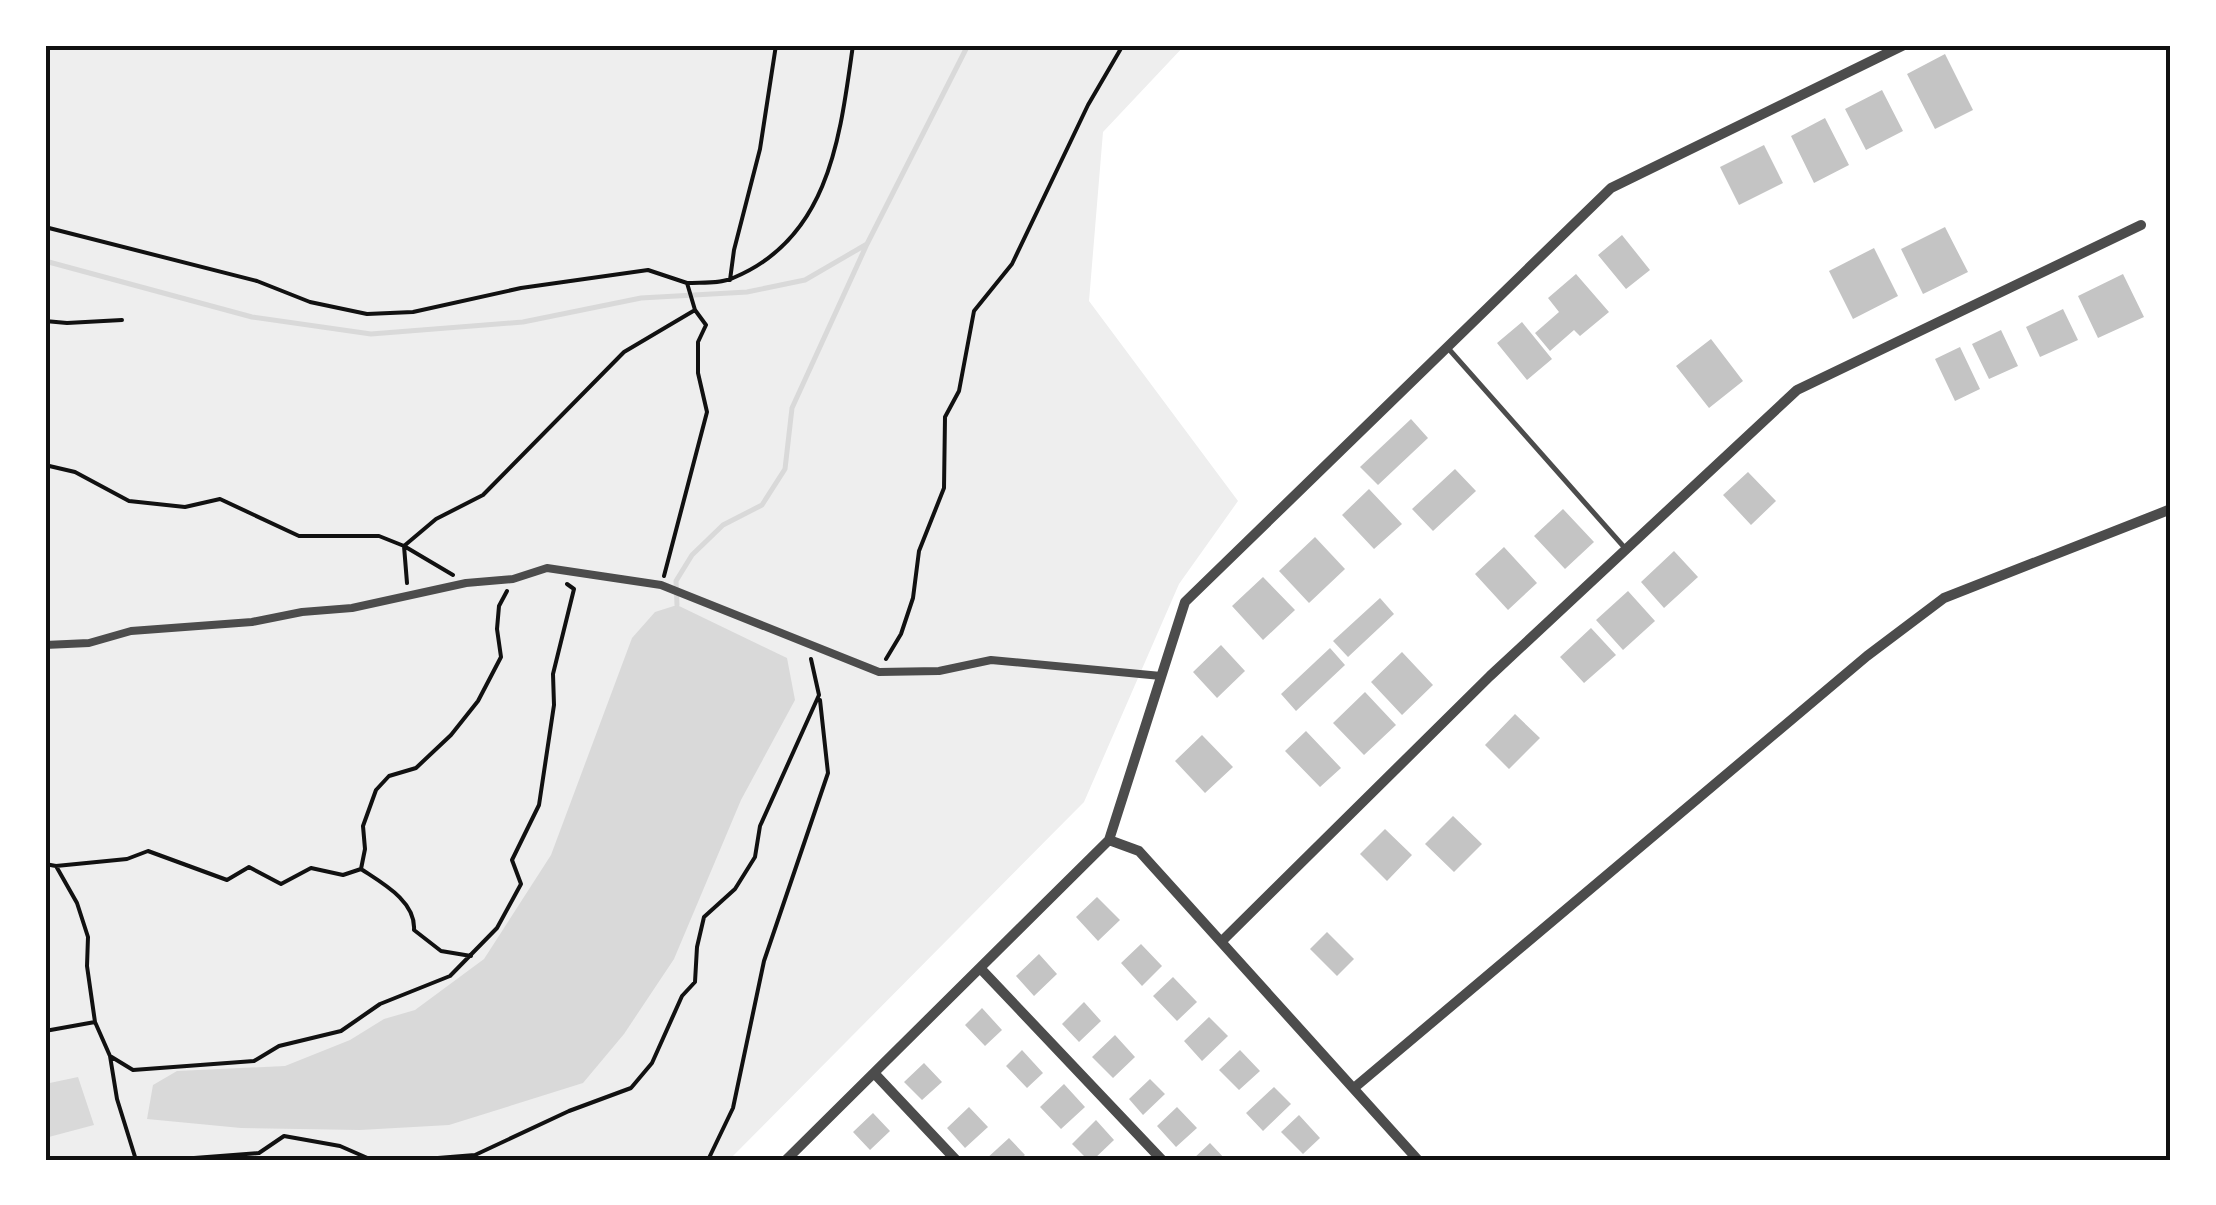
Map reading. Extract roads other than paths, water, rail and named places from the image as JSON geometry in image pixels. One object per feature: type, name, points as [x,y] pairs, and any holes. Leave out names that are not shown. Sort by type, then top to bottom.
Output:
[{"type":"street","points":[[786,1160],[1108,840],[1185,602],[1611,188],[1904,45]]},
{"type":"street","points":[[1222,940],[1476,690],[1797,390],[2141,225]]},
{"type":"street","points":[[1354,1088],[1868,656],[1944,598],[2171,509]]},
{"type":"street","points":[[45,645],[89,643],[131,631],[252,622],[409,597],[466,582],[513,578],[547,568],[661,585],[879,672],[939,671],[991,660],[1162,676]]},
{"type":"street","points":[[1108,840],[1139,851],[1418,1160]]},
{"type":"street","points":[[980,968],[1162,1160]]},
{"type":"street","points":[[874,1073],[956,1160]]},
{"type":"lane","points":[[1447,347],[1626,549]]},
{"type":"waterway","points":[[677,605],[676,581],[692,555],[723,525],[762,505],[785,469],[792,408],[867,244],[968,45]]},
{"type":"waterway","points":[[45,261],[252,317],[371,334],[523,322],[641,298],[747,292],[805,280],[867,244]]}]
